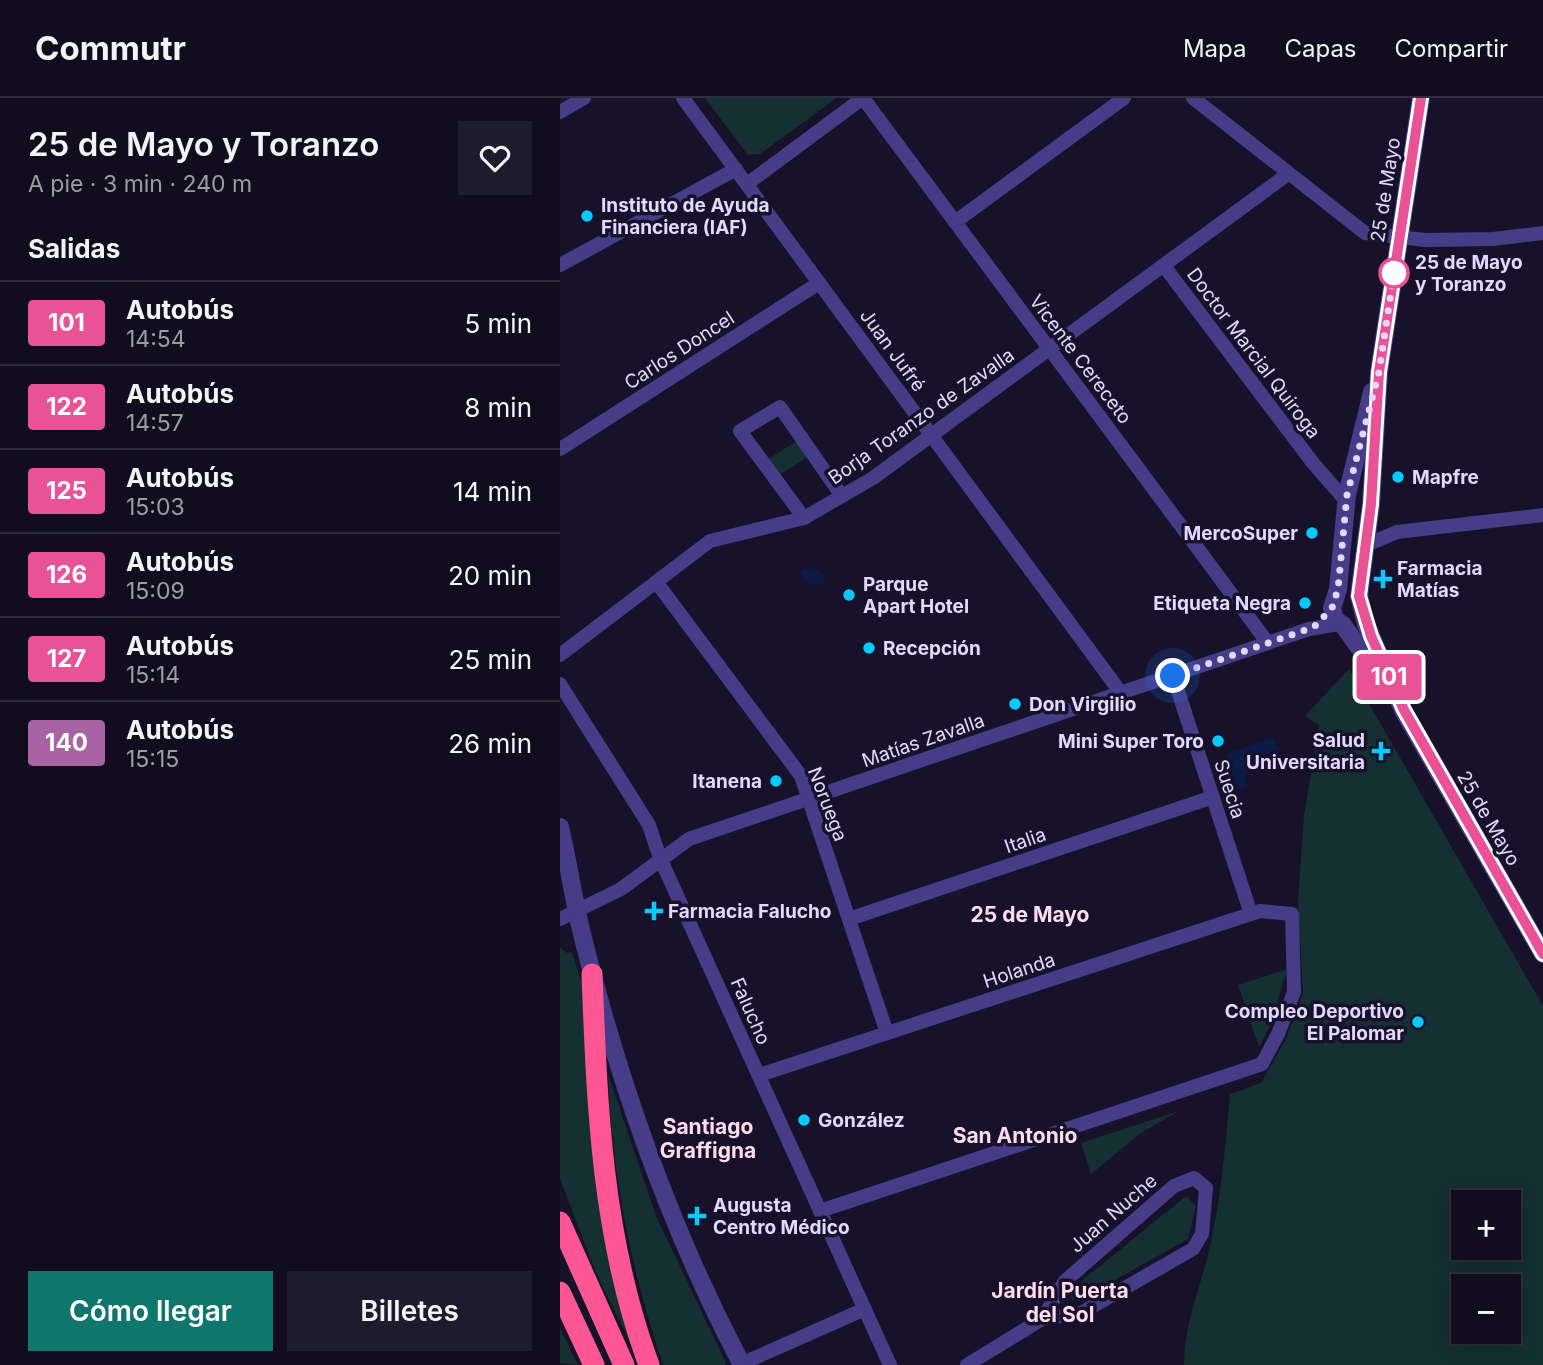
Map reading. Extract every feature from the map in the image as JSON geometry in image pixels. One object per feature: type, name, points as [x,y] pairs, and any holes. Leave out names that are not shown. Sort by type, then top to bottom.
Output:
[{"type":"highway","points":[[592,974],[597,1101],[605,1183],[618,1257],[649,1365]]},
{"type":"highway","points":[[560,1222],[624,1365]]},
{"type":"highway","points":[[560,1292],[594,1365]]},
{"type":"street","points":[[560,112],[584,98]]},
{"type":"street","name":"Juan Jufré","points":[[683,98],[1121,693]]},
{"type":"street","points":[[747,184],[863,98]]},
{"type":"street","name":"Vicente Cereceto","points":[[863,98],[1268,643]]},
{"type":"street","points":[[955,222],[1124,98]]},
{"type":"street","points":[[1193,98],[1356,229],[1376,236],[1399,239],[1493,239],[1543,233]]},
{"type":"street","name":"25 de Mayo","points":[[1400,703],[1361,606],[1364,546],[1378,422],[1379,372],[1421,98]]},
{"type":"street","points":[[560,265],[736,169]]},
{"type":"street","name":"Borja Toranzo de Zavalla","points":[[560,655],[710,541],[804,518],[873,478],[1288,174]]},
{"type":"street","name":"Doctor Marcial Quiroga","points":[[1164,266],[1313,463],[1347,503]]},
{"type":"street","name":"Carlos Doncel","points":[[560,449],[820,283]]},
{"type":"street","name":"25 de Mayo","points":[[1347,503],[1365,418],[1379,372]]},
{"type":"street","points":[[804,518],[740,431],[780,407],[842,496]]},
{"type":"street","name":"Doctor Marcial Quiroga","points":[[1313,463],[1328,474],[1351,481]]},
{"type":"street","points":[[1351,481],[1363,478],[1371,484]]},
{"type":"street","points":[[1347,503],[1357,514],[1369,512],[1397,532]]},
{"type":"street","points":[[1337,615],[1347,503]]},
{"type":"street","points":[[1364,546],[1397,532],[1543,515]]},
{"type":"street","name":"Noruega","points":[[657,583],[801,776],[887,1033]]},
{"type":"street","points":[[1347,595],[1361,606],[1356,623],[1337,615],[1347,595]]},
{"type":"street","name":"25 de Mayo","points":[[1337,615],[1400,703],[1543,954]]},
{"type":"street","name":"Matías Zavalla","points":[[560,919],[621,889],[689,839],[1173,676],[1314,627],[1337,615]]},
{"type":"street","name":"Suecia","points":[[1173,676],[1251,914]]},
{"type":"street","name":"Falucho","points":[[560,684],[649,825],[660,858],[890,1365]]},
{"type":"street","name":"Italia","points":[[849,919],[1213,797]]},
{"type":"street","points":[[560,827],[592,974],[632,1110],[656,1180],[692,1266],[742,1364],[865,1309]]},
{"type":"street","name":"Holanda","points":[[759,1075],[1260,911],[1292,914],[1294,992],[1278,1034],[1262,1064],[820,1211]]},
{"type":"street","name":"Juan Nuche","points":[[967,1365],[1042,1319],[1081,1313],[1193,1250],[1202,1234],[1206,1188],[1194,1178],[1174,1186],[1065,1281],[1042,1319]]},
{"type":"green space","points":[[705,98],[837,98],[760,154],[748,155]]},
{"type":"green space","points":[[797,441],[808,457],[779,475],[768,459]]},
{"type":"green space","name":"Compleo Deportivo El Palomar","points":[[1349,669],[1543,1006],[1543,1365],[1184,1365],[1189,1322],[1216,1215],[1230,1094],[1261,1083],[1287,1037],[1303,993],[1298,901],[1304,815],[1319,725],[1305,716]]},
{"type":"green space","points":[[560,947],[567,953],[572,952],[583,987],[640,1363],[597,1275],[560,1179]]},
{"type":"green space","points":[[1287,969],[1271,1024],[1259,1047],[1238,985]]},
{"type":"green space","points":[[608,1074],[656,1216],[727,1365],[663,1365],[641,1294],[625,1221],[614,1148]]},
{"type":"green space","points":[[1179,1111],[1141,1133],[1091,1174],[1081,1143]]},
{"type":"green space","name":"Jardín Puerta del Sol","points":[[1186,1196],[1196,1206],[1188,1239],[1078,1301],[1073,1300],[1070,1295],[1073,1288]]},
{"type":"green space","points":[[560,1328],[578,1365],[560,1363]]},
{"type":"water","points":[[812,568],[824,574],[824,583],[814,585],[802,579],[802,570]]},
{"type":"water","points":[[1274,737],[1281,761],[1244,774],[1248,787],[1238,790],[1226,754]]},
{"type":"bus line","name":"101","points":[[1421,98],[1379,372],[1371,504],[1365,532],[1359,596],[1366,624],[1400,703],[1543,954]]},
{"type":"place","name":"Instituto de Ayuda Financiera (IAF)","points":[[587,216]]},
{"type":"place","name":"25 de Mayo y Toranzo","points":[[1394,273]]},
{"type":"place","name":"Mapfre","points":[[1398,477]]},
{"type":"place","name":"MercoSuper","points":[[1312,533]]},
{"type":"place","name":"Farmacia Matías","points":[[1383,579]]},
{"type":"place","name":"Parque Apart Hotel","points":[[849,595]]},
{"type":"place","name":"Etiqueta Negra","points":[[1305,603]]},
{"type":"place","name":"Recepción","points":[[869,648]]},
{"type":"place","name":"Don Virgilio","points":[[1015,704]]},
{"type":"place","name":"Mini Super Toro","points":[[1218,741]]},
{"type":"place","name":"Salud Universitaria","points":[[1381,751]]},
{"type":"place","name":"Itanena","points":[[776,781]]},
{"type":"place","name":"Farmacia Falucho","points":[[654,911]]},
{"type":"place","name":"Compleo Deportivo El Palomar","points":[[1418,1022]]},
{"type":"place","name":"González","points":[[804,1120]]},
{"type":"place","name":"Augusta Centro Médico","points":[[697,1216]]},
{"type":"district","name":"25 de Mayo","points":[[1030,915]]},
{"type":"district","name":"San Antonio","points":[[1015,1136]]},
{"type":"district","name":"Santiago Graffigna","points":[[708,1139]]},
{"type":"district","name":"Jardín Puerta del Sol","points":[[1060,1303]]},
{"type":"route","points":[[1173,676],[1314,627],[1332,608],[1338,589],[1349,484],[1352,481],[1365,418],[1379,372],[1394,273]]}]
